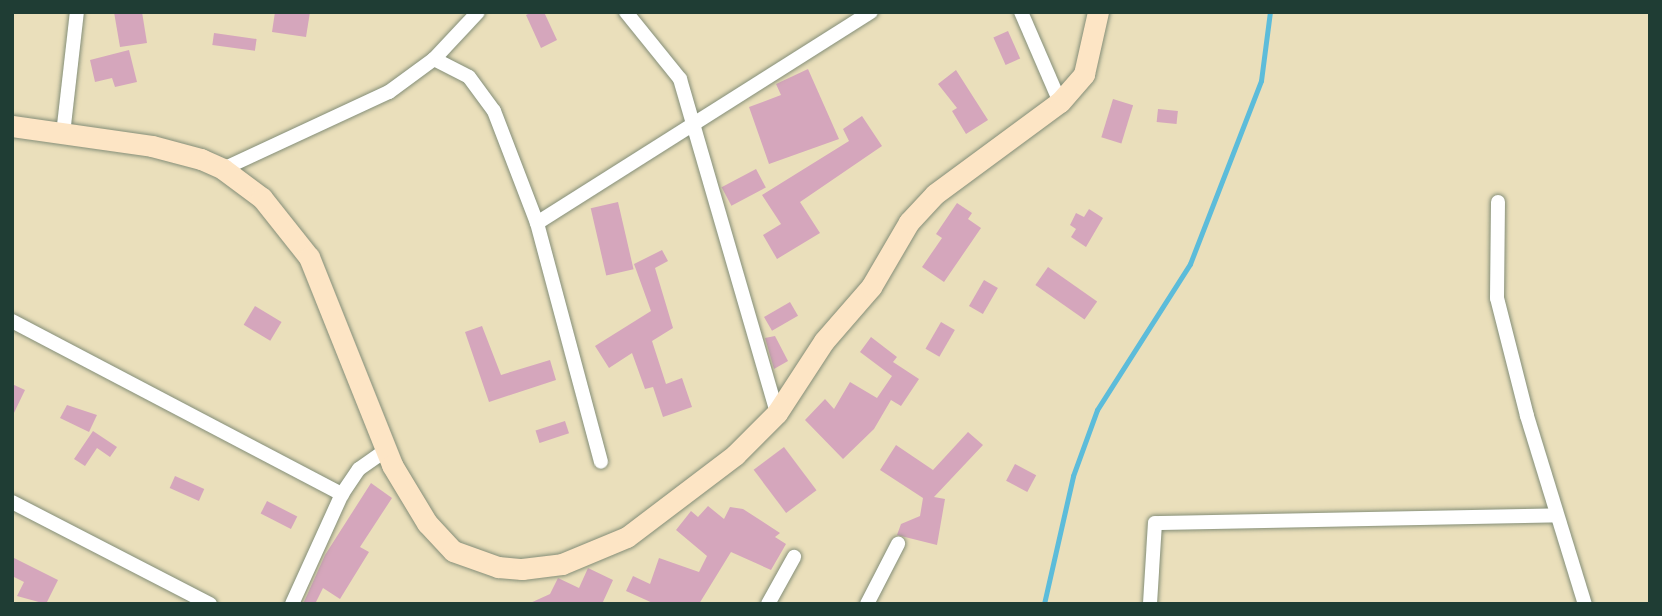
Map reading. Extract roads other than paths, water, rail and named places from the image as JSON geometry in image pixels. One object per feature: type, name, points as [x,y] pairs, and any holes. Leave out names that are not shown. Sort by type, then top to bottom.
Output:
[{"type":"street","points":[[62,134],[77,12]]},
{"type":"street","points":[[223,169],[389,92],[434,59],[478,12]]},
{"type":"street","points":[[626,12],[680,79],[777,413]]},
{"type":"street","points":[[537,223],[694,127],[871,12]]},
{"type":"street","points":[[1021,12],[1060,102]]},
{"type":"street","points":[[12,126],[152,146],[223,169],[262,198],[310,257],[386,450],[427,523],[453,551],[498,567],[522,569],[562,564],[627,537],[736,455],[777,413],[824,341],[871,287],[909,222],[935,194],[1060,102],[1084,74],[1098,12]]},
{"type":"street","points":[[434,59],[468,77],[494,111],[537,223],[601,462]]},
{"type":"street","points":[[1498,202],[1497,298],[1556,515],[1586,604]]},
{"type":"street","points":[[12,321],[342,494]]},
{"type":"street","points":[[292,604],[342,494],[359,468],[386,450]]},
{"type":"street","points":[[12,502],[210,604]]},
{"type":"street","points":[[1150,604],[1155,523],[1556,515]]},
{"type":"street","points":[[867,604],[898,544]]},
{"type":"street","points":[[768,604],[794,557]]},
{"type":"waterway","points":[[1044,604],[1073,476],[1097,410],[1190,264],[1261,81],[1270,12]]}]
